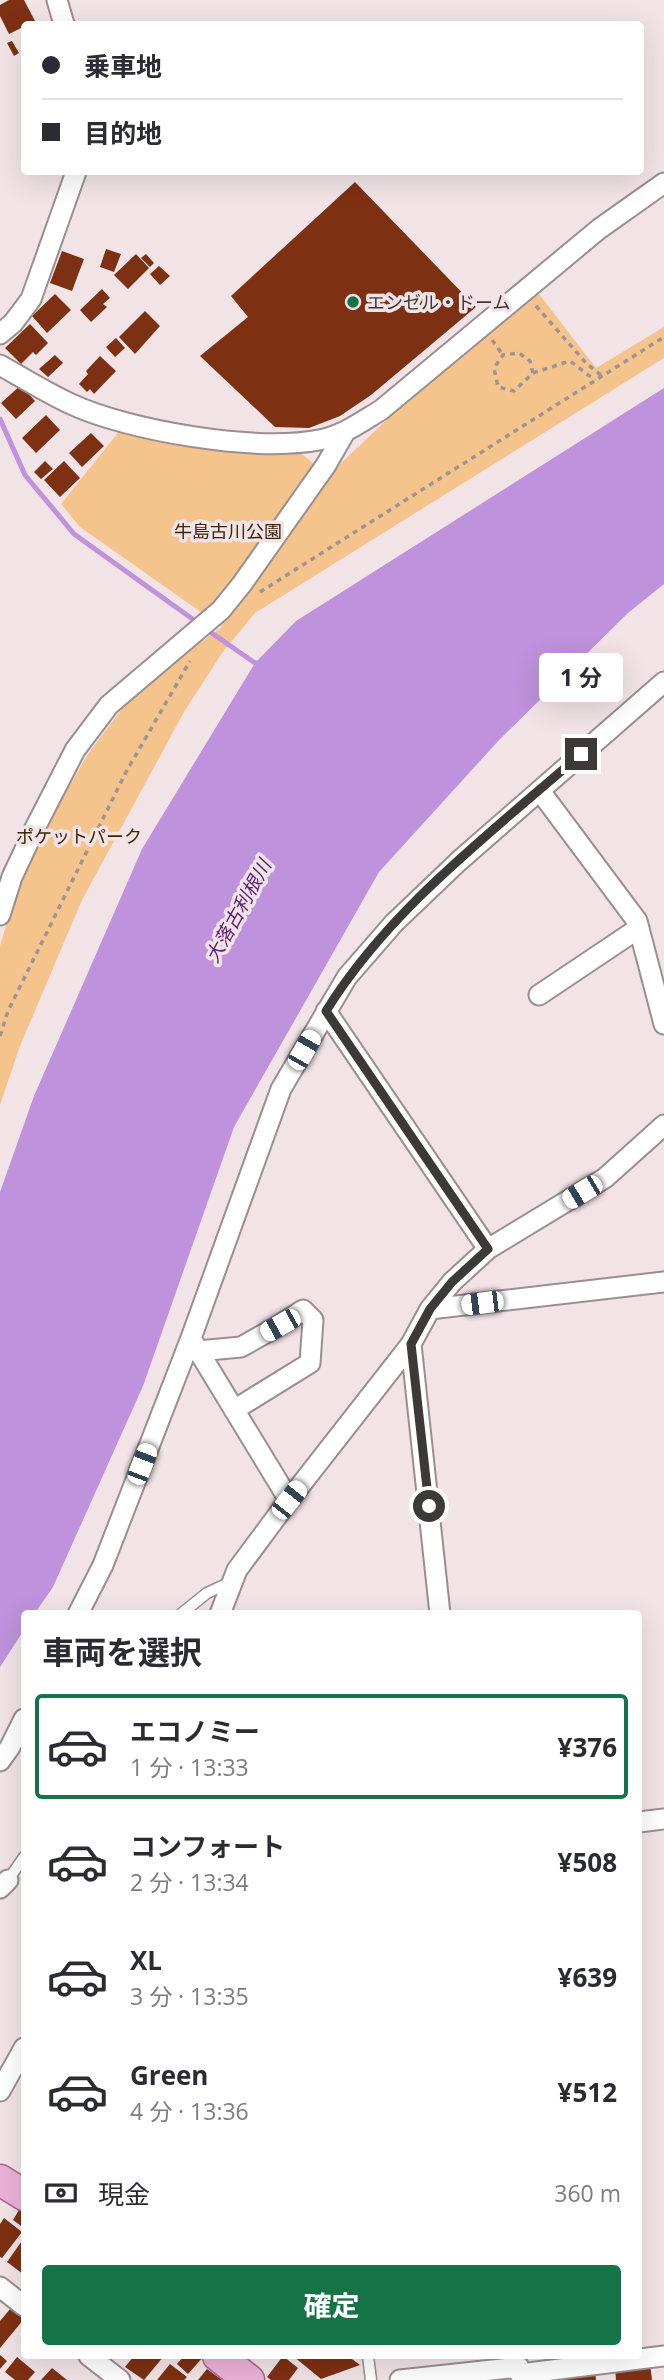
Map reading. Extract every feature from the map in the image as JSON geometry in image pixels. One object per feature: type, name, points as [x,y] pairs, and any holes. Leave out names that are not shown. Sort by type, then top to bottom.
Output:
[{"type":"main road","points":[[0,2180],[21,2193]]},
{"type":"main road","points":[[222,2359],[249,2380]]},
{"type":"street","points":[[57,0],[63,21]]},
{"type":"street","points":[[0,334],[13,323],[31,299],[75,175]]},
{"type":"street","points":[[0,365],[72,405],[161,431],[217,440],[296,443],[320,440],[345,432],[381,410],[599,229],[664,183]]},
{"type":"street","points":[[0,915],[12,877],[33,830],[75,750],[108,705],[221,610],[326,465],[345,432]]},
{"type":"street","points":[[80,1610],[103,1565],[195,1345],[281,1089],[347,977],[394,923],[459,860],[664,682]]},
{"type":"street","points":[[540,791],[637,921],[664,1024]]},
{"type":"street","points":[[539,995],[639,928]]},
{"type":"street","points":[[326,1011],[488,1249]]},
{"type":"street","points":[[222,1610],[237,1570],[411,1344],[430,1309],[452,1282],[488,1249],[605,1178],[664,1125]]},
{"type":"street","points":[[430,1309],[664,1282]]},
{"type":"street","points":[[195,1345],[242,1347],[303,1310],[313,1320],[310,1363],[234,1410]]},
{"type":"street","points":[[411,1344],[440,1610]]},
{"type":"street","points":[[195,1345],[289,1500]]},
{"type":"street","points":[[0,1761],[21,1725]]},
{"type":"street","points":[[642,1822],[664,1819]]},
{"type":"street","points":[[0,2091],[21,2053]]},
{"type":"street","points":[[0,2287],[21,2304]]},
{"type":"street","points":[[642,2358],[664,2356]]},
{"type":"street","points":[[93,2359],[120,2380]]},
{"type":"street","points":[[400,2380],[631,2359]]},
{"type":"lane","points":[[186,1610],[208,1593],[233,1581]]},
{"type":"lane","points":[[4,1884],[21,1861]]},
{"type":"lane","points":[[368,2359],[371,2380]]},
{"type":"path","points":[[527,288],[533,303],[601,376]]},
{"type":"path","points":[[253,597],[664,337]]},
{"type":"path","points":[[533,373],[530,362],[519,353],[503,355],[494,368],[498,387],[514,391],[533,373],[570,361],[595,380]]},
{"type":"path","points":[[0,1036],[8,1011],[126,772],[190,660],[197,630]]},
{"type":"path","points":[[0,1012],[8,1011]]},
{"type":"green space","name":"牛島古川公園","points":[[536,290],[596,368],[664,327],[664,358],[255,613],[222,653],[184,712],[82,900],[20,1046],[0,1105],[0,946],[16,892],[47,825],[88,754],[122,709],[182,656],[222,627],[80,527],[61,504],[121,429],[205,448],[297,450],[330,477],[340,464],[393,414]]},
{"type":"water","name":"大落古利根川","points":[[664,388],[664,584],[628,613],[500,739],[379,872],[234,1127],[143,1386],[53,1587],[37,1610],[21,1610],[21,1635],[0,1667],[0,1192],[34,1096],[142,849],[255,663],[296,621]]},
{"type":"building","points":[[9,0],[24,0],[35,21],[21,21],[21,28],[9,34],[0,16],[0,5]]},
{"type":"building","points":[[12,41],[19,53],[14,56],[7,43]]},
{"type":"building","name":"エンゼル・ドーム","points":[[355,182],[476,307],[371,395],[340,416],[309,428],[275,427],[200,356],[248,317],[231,296]]},
{"type":"building","points":[[106,249],[121,254],[114,272],[100,267]]},
{"type":"building","points":[[62,251],[84,259],[72,291],[50,283]]},
{"type":"building","points":[[136,254],[149,268],[128,289],[114,275]]},
{"type":"building","points":[[146,254],[154,263],[150,267],[141,258]]},
{"type":"building","points":[[159,266],[170,276],[160,285],[150,274]]},
{"type":"building","points":[[102,289],[110,298],[103,304],[107,307],[91,322],[80,310]]},
{"type":"building","points":[[55,294],[71,310],[47,333],[32,316]]},
{"type":"building","points":[[145,311],[160,326],[135,354],[119,337]]},
{"type":"building","points":[[30,324],[48,343],[36,355],[33,352],[21,364],[5,348]]},
{"type":"building","points":[[116,338],[125,348],[115,357],[106,347]]},
{"type":"building","points":[[55,355],[63,363],[48,377],[39,369]]},
{"type":"building","points":[[100,356],[116,371],[94,394],[90,389],[87,392],[79,384],[88,374],[86,371]]},
{"type":"building","points":[[21,385],[35,401],[16,419],[1,403]]},
{"type":"building","points":[[46,415],[60,430],[36,453],[22,438]]},
{"type":"building","points":[[91,433],[104,446],[82,467],[69,453]]},
{"type":"building","points":[[45,461],[53,469],[41,479],[34,472]]},
{"type":"building","points":[[64,461],[80,478],[60,497],[44,480]]},
{"type":"building","points":[[19,2210],[21,2211],[21,2226],[13,2220]]},
{"type":"building","points":[[4,2218],[21,2231],[2,2258],[0,2257],[0,2224]]},
{"type":"building","points":[[21,2242],[21,2272],[7,2262]]},
{"type":"building","points":[[11,2308],[21,2316],[21,2323],[0,2348],[0,2321]]},
{"type":"building","points":[[0,2355],[7,2361],[0,2369]]},
{"type":"building","points":[[17,2357],[35,2372],[28,2380],[15,2380],[5,2372]]},
{"type":"building","points":[[132,2359],[162,2359],[144,2380],[125,2367]]},
{"type":"building","points":[[181,2359],[201,2359],[188,2374],[177,2364]]},
{"type":"building","points":[[281,2359],[287,2359],[298,2368],[289,2380],[271,2380],[267,2377]]},
{"type":"building","points":[[297,2359],[352,2359],[360,2365],[321,2379]]},
{"type":"building","points":[[650,2363],[652,2380],[616,2380],[615,2367]]},
{"type":"building","points":[[170,2364],[187,2377],[184,2380],[157,2380]]},
{"type":"building","points":[[52,2368],[67,2380],[41,2380]]},
{"type":"building","points":[[207,2369],[222,2380],[198,2380]]},
{"type":"building","points":[[595,2370],[596,2380],[539,2380]]},
{"type":"waterway","points":[[0,419],[25,475],[74,534],[198,623]]},
{"type":"waterway","points":[[206,629],[255,663],[259,663]]},
{"type":"place","name":"エンゼル・ドーム","points":[[353,302]]},
{"type":"route","points":[[429,1506],[411,1344],[430,1309],[452,1282],[488,1249],[326,1011],[347,977],[394,923],[459,860],[581,754]]},
{"type":"park label","name":"ポケットパーク","points":[[79,836]]}]
